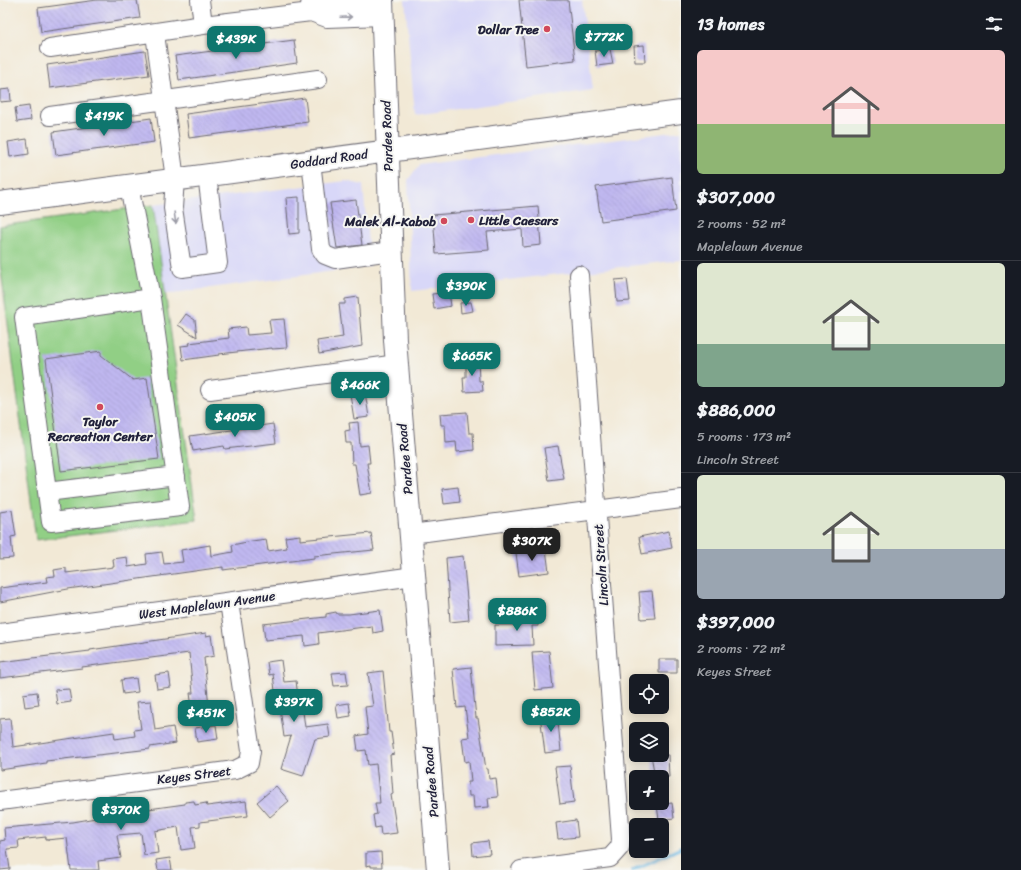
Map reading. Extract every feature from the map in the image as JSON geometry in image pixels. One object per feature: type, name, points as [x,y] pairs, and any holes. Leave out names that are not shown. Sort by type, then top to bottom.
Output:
[{"type":"main road","name":"Pardee Road","points":[[383,6],[387,151],[397,364],[438,870]]},
{"type":"main road","name":"Goddard Road","points":[[0,203],[681,112]]},
{"type":"street","points":[[200,0],[203,25]]},
{"type":"street","points":[[50,48],[155,34],[310,6],[326,4],[383,6]]},
{"type":"street","points":[[155,34],[175,179],[174,208],[182,268],[218,263],[207,175]]},
{"type":"street","points":[[50,116],[318,79]]},
{"type":"street","points":[[311,161],[321,249],[325,256],[335,259],[391,251]]},
{"type":"street","points":[[129,186],[151,298],[180,507],[51,522],[24,317],[151,298]]},
{"type":"street","name":"Lincoln Street","points":[[521,870],[605,859],[616,853],[620,847],[621,839],[579,275]]},
{"type":"street","points":[[210,390],[397,364]]},
{"type":"street","points":[[47,492],[176,476]]},
{"type":"street","points":[[411,534],[681,499]]},
{"type":"street","name":"West Maplelawn Avenue","points":[[0,633],[414,576]]},
{"type":"street","name":"Keyes Street","points":[[0,801],[235,770],[249,763],[251,751],[229,602]]},
{"type":"shaded area","points":[[405,0],[582,0],[593,90],[415,115]]},
{"type":"shaded area","points":[[681,131],[681,260],[412,291],[408,180],[419,165]]},
{"type":"shaded area","points":[[346,181],[363,185],[370,266],[166,294],[153,205]]},
{"type":"green space","name":"Taylor Recreation Center","points":[[153,205],[197,520],[36,540],[0,263],[0,226]]},
{"type":"building","points":[[97,0],[137,0],[140,18],[41,32],[38,8]]},
{"type":"building","points":[[519,0],[568,0],[575,60],[526,66]]},
{"type":"building","points":[[294,40],[297,63],[179,80],[175,56]]},
{"type":"building","points":[[644,45],[645,62],[635,62],[634,46]]},
{"type":"building","points":[[610,49],[613,64],[597,66],[595,51]]},
{"type":"building","points":[[145,51],[149,75],[50,88],[47,65]]},
{"type":"building","points":[[10,89],[11,101],[0,102],[0,90]]},
{"type":"building","points":[[305,98],[308,122],[189,138],[186,114]]},
{"type":"building","points":[[29,106],[31,120],[17,122],[15,108]]},
{"type":"building","points":[[151,118],[154,142],[56,155],[53,132]]},
{"type":"building","points":[[27,139],[29,154],[10,157],[8,142]]},
{"type":"building","points":[[672,177],[676,211],[601,221],[596,187]]},
{"type":"building","points":[[299,197],[299,233],[289,234],[286,198]]},
{"type":"building","points":[[356,200],[362,245],[337,248],[330,203]]},
{"type":"building","points":[[538,206],[541,245],[523,247],[522,229],[487,232],[489,250],[436,254],[433,215]]},
{"type":"building","points":[[627,279],[630,301],[617,302],[615,280]]},
{"type":"building","points":[[449,292],[451,306],[434,309],[432,294]]},
{"type":"building","points":[[358,297],[362,346],[319,354],[317,341],[343,337],[339,304],[345,304],[345,299]]},
{"type":"building","points":[[471,302],[473,311],[461,313],[460,303]]},
{"type":"building","points":[[186,314],[195,320],[197,337],[178,325]]},
{"type":"building","points":[[284,319],[287,348],[272,348],[219,354],[183,360],[181,346],[190,345],[189,343],[229,338],[228,329],[246,327],[247,335],[271,333],[269,320]]},
{"type":"building","points":[[101,351],[101,355],[133,380],[147,378],[159,459],[61,471],[46,359]]},
{"type":"building","points":[[478,358],[479,381],[482,381],[483,391],[464,392],[463,377],[466,377],[466,359]]},
{"type":"building","points":[[365,392],[369,417],[354,419],[350,394]]},
{"type":"building","points":[[467,412],[469,433],[473,433],[474,450],[457,452],[456,442],[446,443],[445,425],[441,425],[440,414]]},
{"type":"building","points":[[358,422],[360,446],[368,445],[370,463],[367,463],[372,493],[360,495],[355,464],[352,464],[351,443],[346,443],[345,431],[350,430],[349,423]]},
{"type":"building","points":[[273,424],[276,443],[225,449],[224,446],[193,451],[190,436]]},
{"type":"building","points":[[558,446],[564,479],[549,481],[544,448]]},
{"type":"building","points":[[458,487],[460,502],[444,504],[442,489]]},
{"type":"building","points":[[12,510],[16,536],[11,537],[13,558],[0,559],[0,512]]},
{"type":"building","points":[[669,531],[672,548],[642,554],[639,537]]},
{"type":"building","points":[[371,533],[374,550],[314,556],[314,558],[223,570],[223,567],[68,589],[0,602],[0,588],[47,582],[46,577],[55,576],[54,570],[66,568],[66,573],[114,567],[113,559],[127,557],[128,567],[147,564],[146,554],[162,552],[164,564],[183,562],[181,550],[210,545],[211,556],[233,552],[232,545],[252,541],[266,539],[268,551],[287,548],[285,537],[300,535],[300,540]]},
{"type":"building","points":[[546,549],[549,572],[519,576],[516,553]]},
{"type":"building","points":[[463,556],[469,620],[450,622],[446,558]]},
{"type":"building","points":[[652,591],[655,618],[641,619],[639,592]]},
{"type":"building","points":[[380,610],[383,631],[373,633],[372,626],[318,633],[319,644],[305,646],[304,636],[265,640],[263,624],[326,617],[326,614],[336,612],[337,614],[349,614]]},
{"type":"building","points":[[538,614],[538,626],[532,626],[533,645],[495,646],[495,625],[521,625],[521,615]]},
{"type":"building","points":[[206,633],[206,636],[211,635],[214,656],[204,658],[209,706],[192,708],[190,693],[193,693],[189,653],[0,678],[0,662],[90,651]]},
{"type":"building","points":[[549,651],[553,688],[535,690],[532,652]]},
{"type":"building","points":[[659,659],[677,659],[677,673],[659,673]]},
{"type":"building","points":[[281,660],[284,682],[296,681],[300,712],[303,712],[305,727],[328,724],[330,737],[315,739],[303,776],[281,769],[291,736],[284,737],[280,708],[277,708],[273,674],[269,675],[267,662]]},
{"type":"building","points":[[471,667],[476,718],[478,718],[486,769],[488,769],[489,779],[496,778],[498,797],[488,798],[489,807],[474,808],[473,796],[469,796],[468,782],[471,782],[469,761],[465,762],[462,738],[469,737],[465,707],[457,708],[453,669]]},
{"type":"building","points":[[383,671],[389,732],[391,732],[394,754],[390,755],[393,794],[391,795],[397,833],[381,835],[380,827],[375,828],[373,815],[377,814],[375,803],[380,803],[376,764],[368,765],[366,750],[358,751],[356,736],[368,734],[365,707],[373,706],[368,673]]},
{"type":"building","points":[[346,672],[348,685],[334,686],[332,673]]},
{"type":"building","points":[[169,673],[171,687],[157,689],[155,675]]},
{"type":"building","points":[[136,678],[138,692],[123,694],[121,680]]},
{"type":"building","points":[[69,689],[71,702],[57,704],[55,690]]},
{"type":"building","points":[[37,692],[39,705],[25,707],[23,694]]},
{"type":"building","points":[[151,701],[155,730],[173,727],[176,743],[150,747],[150,749],[46,761],[46,763],[0,770],[0,719],[10,718],[13,747],[114,732],[115,739],[135,736],[134,730],[141,729],[137,702]]},
{"type":"building","points":[[349,703],[351,716],[338,718],[336,705]]},
{"type":"building","points":[[557,713],[561,751],[545,753],[540,715]]},
{"type":"building","points":[[216,725],[218,739],[197,742],[195,728]]},
{"type":"building","points":[[652,762],[668,762],[669,770],[654,770]]},
{"type":"building","points":[[570,766],[574,802],[560,804],[555,767]]},
{"type":"building","points":[[276,786],[289,801],[270,817],[257,802]]},
{"type":"building","points":[[194,801],[195,805],[206,803],[207,806],[246,801],[248,816],[200,822],[200,826],[192,827],[195,848],[181,850],[178,827],[155,831],[158,853],[144,855],[141,833],[117,835],[121,858],[98,861],[99,870],[71,870],[67,838],[46,840],[46,837],[18,840],[19,848],[7,849],[10,869],[0,870],[0,841],[5,840],[4,828],[73,822],[113,815],[112,814],[185,804],[185,802]]},
{"type":"building","points":[[669,803],[672,803],[674,818],[659,818],[658,810],[669,810]]},
{"type":"building","points":[[576,820],[578,837],[558,839],[556,823]]},
{"type":"building","points":[[488,841],[490,854],[473,856],[472,843]]},
{"type":"building","points":[[381,852],[382,867],[371,867],[371,865],[366,866],[366,853]]},
{"type":"building","points":[[170,858],[172,870],[158,870],[156,860]]},
{"type":"waterway","points":[[633,870],[681,848]]},
{"type":"place","name":"Dollar Tree","points":[[547,29]]},
{"type":"place","name":"Little Caesars","points":[[471,220]]},
{"type":"place","name":"Malek Al-Kabob","points":[[444,221]]},
{"type":"place","name":"Taylor Recreation Center","points":[[100,407]]}]
